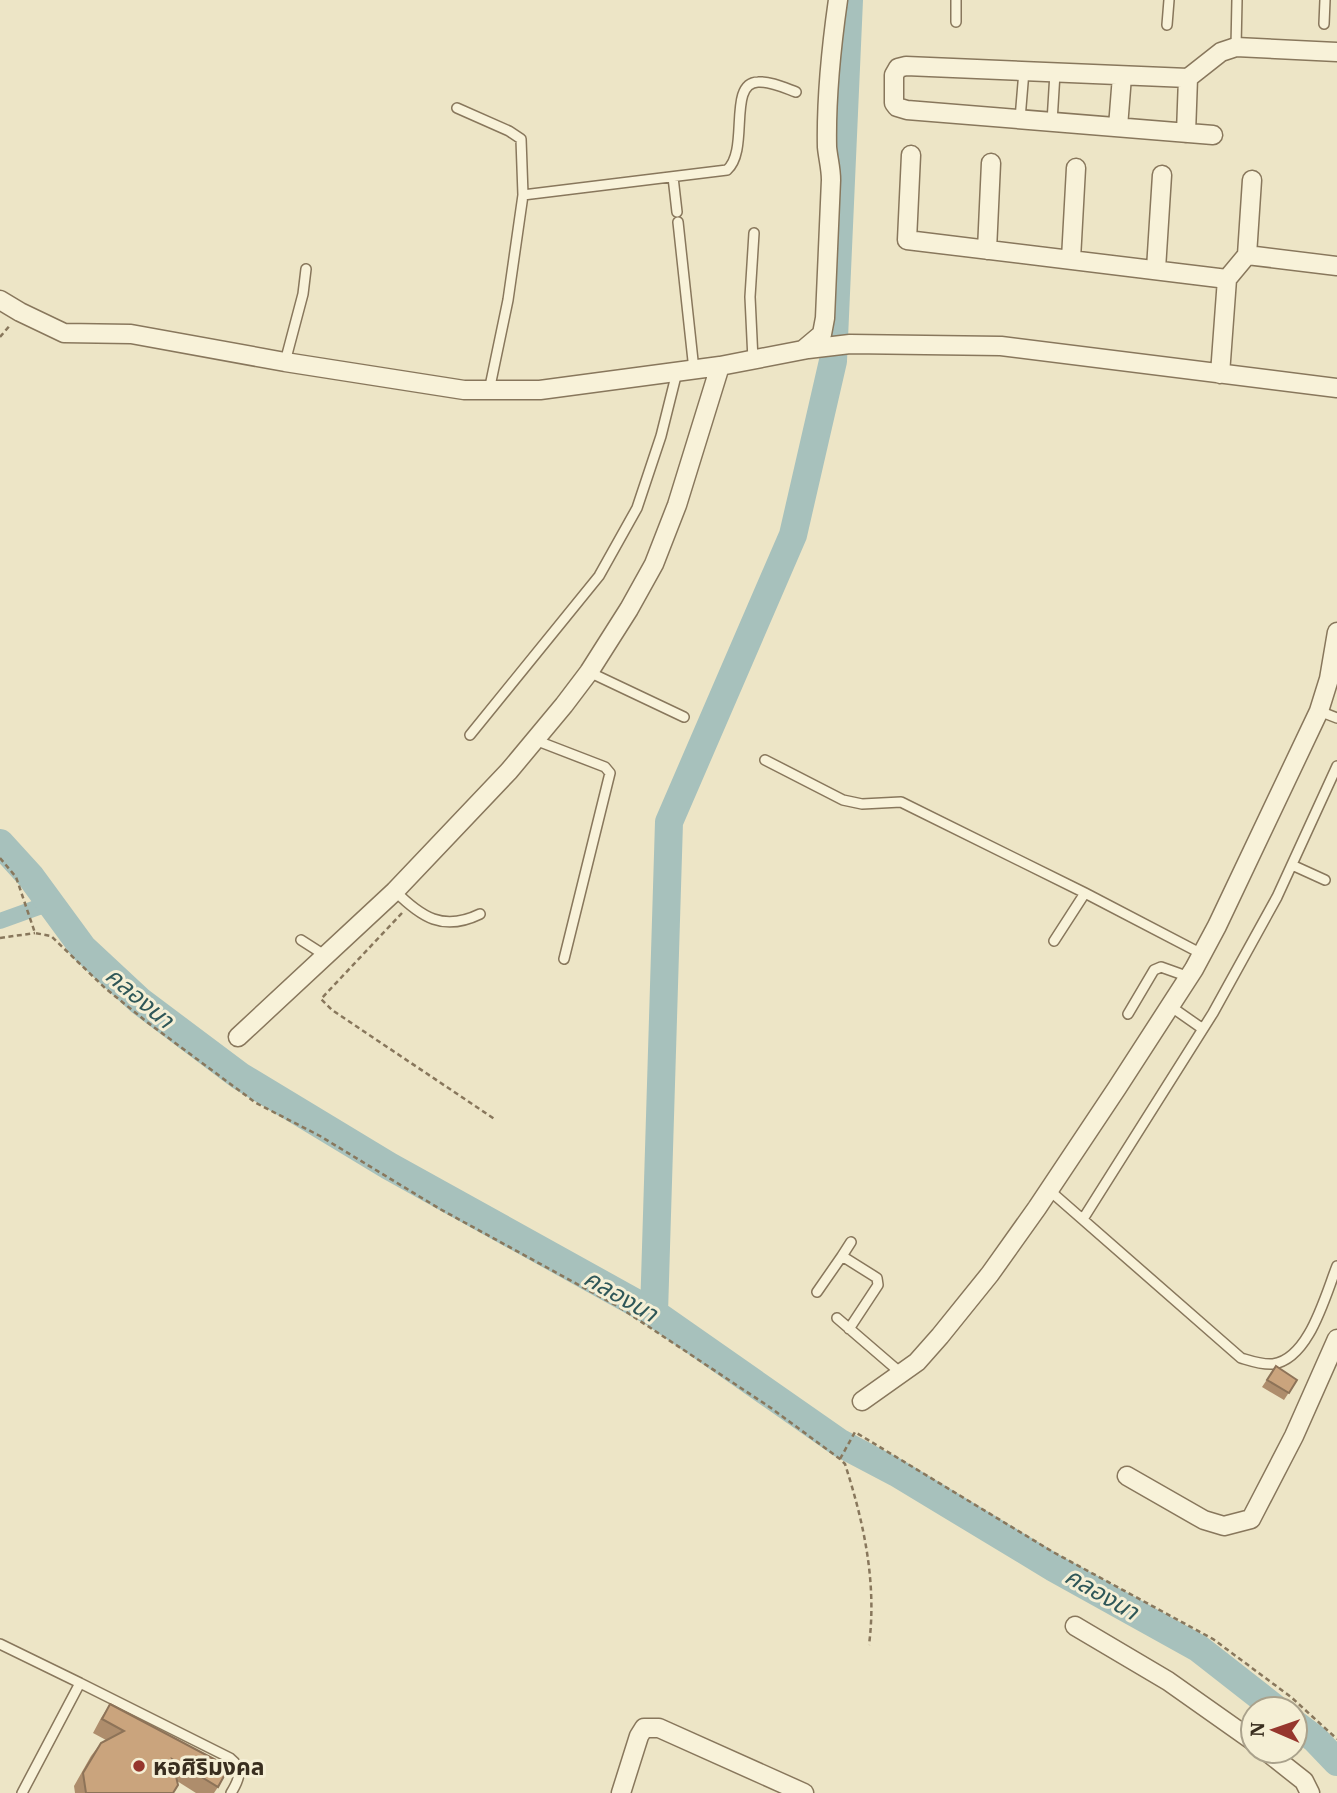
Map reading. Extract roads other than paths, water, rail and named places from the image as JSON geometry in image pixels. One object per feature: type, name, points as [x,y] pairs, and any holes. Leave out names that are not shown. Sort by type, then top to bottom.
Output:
[{"type":"street","points":[[806,349],[822,334],[825,318],[831,180],[831,163],[827,151],[828,83],[838,0]]},
{"type":"street","points":[[1213,135],[907,110],[897,107],[893,98],[894,75],[898,68],[906,66],[1188,78],[1221,52],[1236,47],[1337,52]]},
{"type":"street","points":[[1118,127],[1122,76]]},
{"type":"street","points":[[1186,133],[1188,78]]},
{"type":"street","points":[[911,156],[907,240],[1227,279]]},
{"type":"street","points":[[987,250],[991,163]]},
{"type":"street","points":[[1071,259],[1076,168]]},
{"type":"street","points":[[1156,269],[1162,175]]},
{"type":"street","points":[[1220,374],[1227,279],[1247,255],[1252,180]]},
{"type":"street","points":[[1247,255],[1337,266]]},
{"type":"street","points":[[0,300],[20,313],[64,332],[131,334],[464,390],[540,390],[720,366],[806,349],[850,344],[1001,346],[1337,388]]},
{"type":"street","points":[[238,1037],[395,891],[509,771],[589,672],[654,564],[677,505],[720,366]]},
{"type":"street","points":[[862,1401],[917,1362],[990,1274],[1049,1190],[1189,977],[1319,710],[1329,680],[1337,632]]},
{"type":"street","points":[[1127,1476],[1204,1520],[1224,1526],[1251,1519],[1294,1436],[1337,1339]]},
{"type":"street","points":[[1075,1626],[1168,1681],[1239,1731]]},
{"type":"street","points":[[621,1793],[644,1728],[659,1728],[804,1793]]},
{"type":"street","points":[[1284,1765],[1304,1781],[1310,1793]]},
{"type":"lane","points":[[956,0],[956,22]]},
{"type":"lane","points":[[1167,25],[1169,0]]},
{"type":"lane","points":[[1236,47],[1237,0]]},
{"type":"lane","points":[[1324,24],[1325,0]]},
{"type":"lane","points":[[1020,119],[1024,71]]},
{"type":"lane","points":[[1052,122],[1055,73]]},
{"type":"lane","points":[[523,195],[727,170],[735,164],[743,93],[752,83],[761,81],[796,92]]},
{"type":"lane","points":[[457,108],[521,139],[523,195],[508,300],[489,391]]},
{"type":"lane","points":[[470,735],[599,576],[638,508],[685,371],[678,217],[673,177]]},
{"type":"lane","points":[[752,360],[750,297],[754,233]]},
{"type":"lane","points":[[285,362],[303,294],[306,269]]},
{"type":"lane","points":[[589,672],[684,718]]},
{"type":"lane","points":[[1319,710],[1337,718]]},
{"type":"lane","points":[[535,740],[605,767],[610,774],[564,959]]},
{"type":"lane","points":[[765,760],[843,800],[862,804],[901,802],[1202,954]]},
{"type":"lane","points":[[1083,1219],[1203,1029],[1278,897],[1337,766]]},
{"type":"lane","points":[[1292,864],[1325,880]]},
{"type":"lane","points":[[395,891],[417,912],[439,921],[465,921],[480,914]]},
{"type":"lane","points":[[1054,942],[1085,893]]},
{"type":"lane","points":[[301,940],[326,956]]},
{"type":"lane","points":[[1128,1014],[1154,970],[1161,967],[1189,977]]},
{"type":"lane","points":[[1170,1006],[1203,1029]]},
{"type":"lane","points":[[1049,1190],[1241,1358],[1259,1363],[1275,1364],[1293,1356],[1306,1342],[1337,1266]]},
{"type":"lane","points":[[817,1292],[851,1242]]},
{"type":"lane","points":[[842,1256],[877,1278],[878,1282],[849,1329]]},
{"type":"lane","points":[[837,1318],[902,1374]]},
{"type":"lane","points":[[0,1644],[230,1758],[236,1763],[239,1777],[231,1793]]},
{"type":"lane","points":[[22,1793],[80,1683]]},
{"type":"waterway","points":[[654,1313],[669,822],[793,535],[833,361],[849,0]]},
{"type":"waterway","name":"คลองนา","points":[[0,843],[31,877],[83,948],[140,1001],[240,1076],[389,1166],[654,1313],[840,1443],[897,1473],[1054,1568],[1198,1648],[1258,1695]]},
{"type":"waterway","points":[[0,921],[50,903]]},
{"type":"waterway","name":"คลองนา","points":[[1309,1734],[1337,1762]]},
{"type":"place","name":"หอศิริมงคล","points":[[139,1766]]}]
